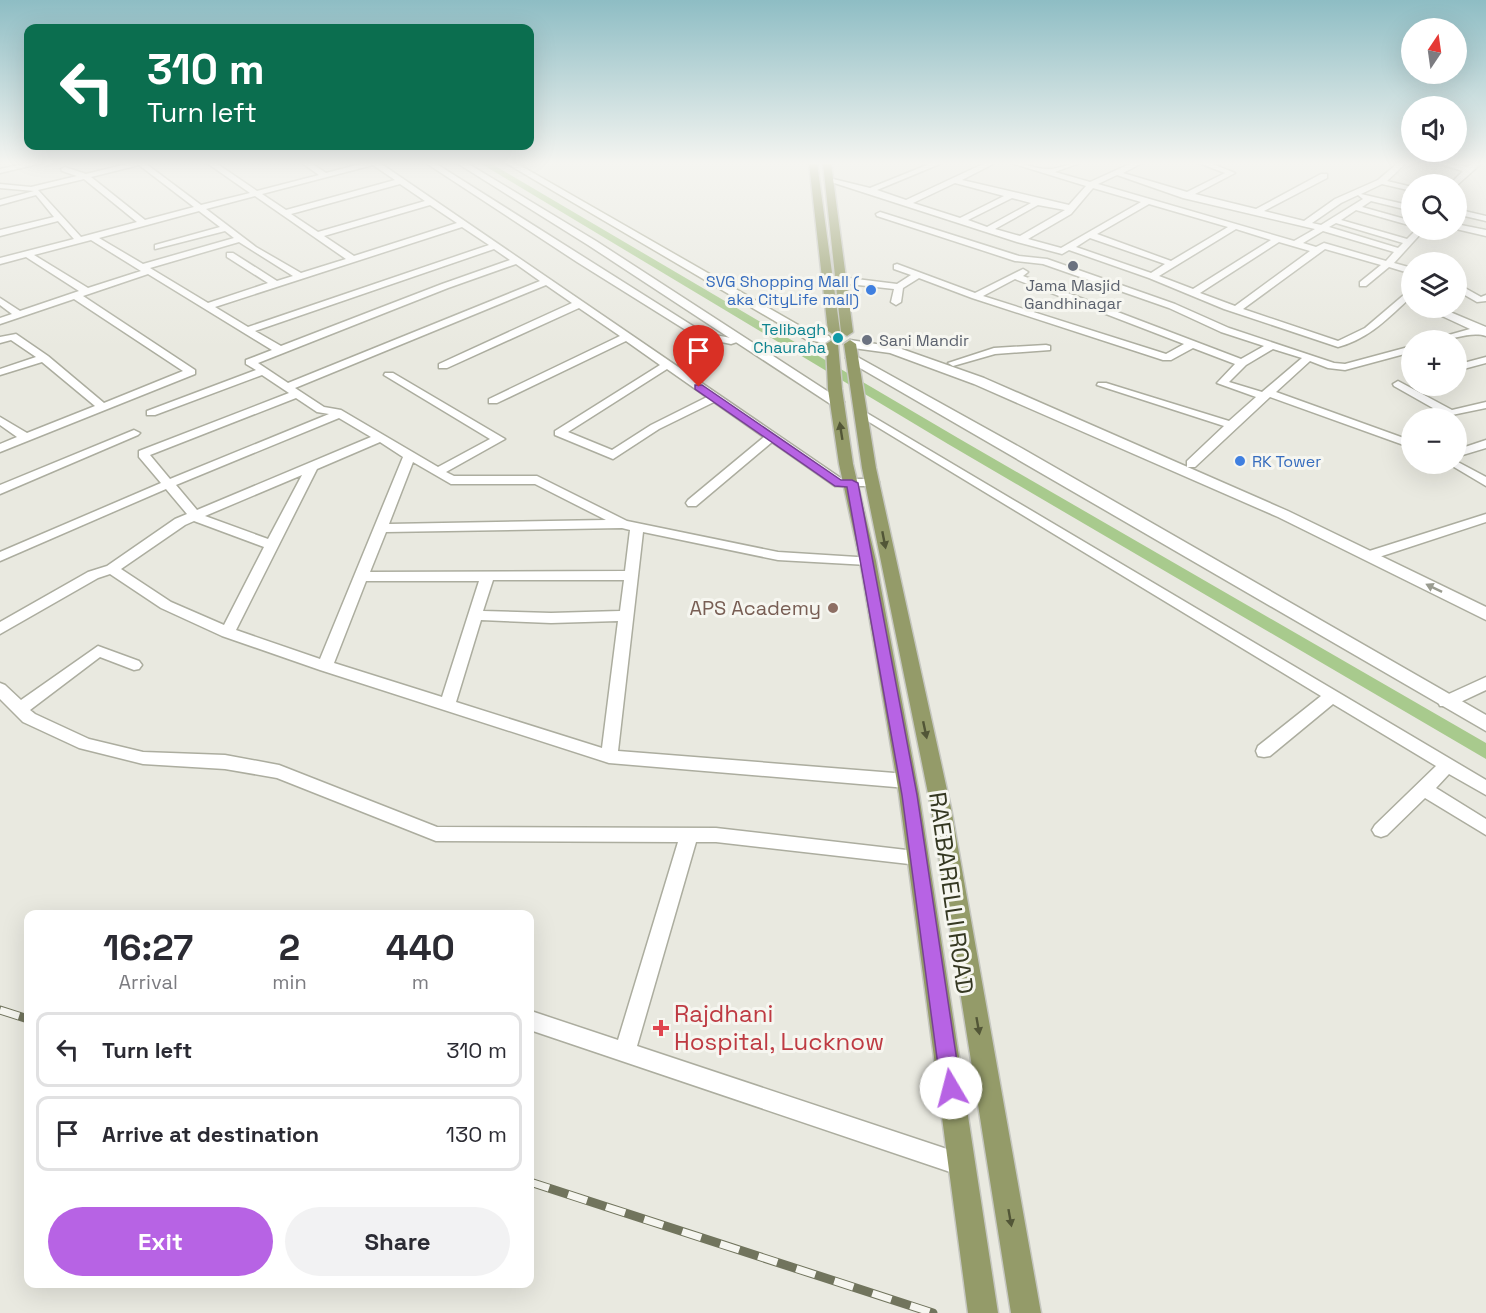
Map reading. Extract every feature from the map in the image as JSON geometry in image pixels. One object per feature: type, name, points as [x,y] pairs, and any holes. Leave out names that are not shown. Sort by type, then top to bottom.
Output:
[{"type":"main road","points":[[819,224],[837,402],[846,464],[862,483]]},
{"type":"main road","points":[[834,224],[860,412],[862,483],[941,808],[1026,1313]]},
{"type":"main road","points":[[830,338],[853,350]]},
{"type":"main road","name":"RAEBARELLI ROAD","points":[[862,483],[868,561],[907,781],[983,1313]]},
{"type":"street","points":[[0,233],[35,224]]},
{"type":"street","points":[[65,224],[79,240]]},
{"type":"street","points":[[0,261],[138,224]]},
{"type":"street","points":[[222,224],[253,249],[300,276]]},
{"type":"street","points":[[302,224],[352,259]]},
{"type":"street","points":[[318,235],[355,224]]},
{"type":"street","points":[[207,306],[462,224]]},
{"type":"street","points":[[463,224],[839,483],[862,483]]},
{"type":"street","points":[[526,224],[701,335],[731,341],[741,339]]},
{"type":"street","points":[[559,224],[837,402]]},
{"type":"street","points":[[616,224],[811,337],[830,338]]},
{"type":"street","points":[[630,224],[830,338]]},
{"type":"street","points":[[912,224],[1018,259],[1044,261],[1172,306],[1225,330],[1332,366],[1345,367],[1401,352]]},
{"type":"street","points":[[970,224],[1020,240],[1065,249],[1152,276],[1236,310],[1338,344],[1346,343],[1363,333],[1401,300]]},
{"type":"street","points":[[988,230],[999,224]]},
{"type":"street","points":[[1020,240],[1047,224]]},
{"type":"street","points":[[975,296],[1044,261],[1108,224]]},
{"type":"street","points":[[1229,224],[1317,250]]},
{"type":"street","points":[[1306,224],[1400,251]]},
{"type":"street","points":[[1295,244],[1328,224]]},
{"type":"street","points":[[1349,224],[1409,242],[1388,264],[1363,284]]},
{"type":"street","points":[[1152,276],[1235,226]]},
{"type":"street","points":[[158,247],[227,228]]},
{"type":"street","points":[[1467,229],[1486,233]]},
{"type":"street","points":[[1090,235],[1172,264]]},
{"type":"street","points":[[92,237],[280,350]]},
{"type":"street","points":[[0,321],[76,296],[146,269],[241,239]]},
{"type":"street","points":[[1195,292],[1278,239]]},
{"type":"street","points":[[248,330],[495,246]]},
{"type":"street","points":[[1236,310],[1324,246],[1401,268]]},
{"type":"street","points":[[27,254],[87,292]]},
{"type":"street","points":[[230,255],[276,284]]},
{"type":"street","points":[[517,261],[445,286],[250,362],[321,410],[340,414],[451,480],[537,480],[630,526]]},
{"type":"street","points":[[897,267],[975,296],[1167,358],[1193,344]]},
{"type":"street","points":[[840,280],[899,287],[918,275]]},
{"type":"street","points":[[1015,276],[1242,363]]},
{"type":"street","points":[[272,545],[196,517],[143,454],[547,282]]},
{"type":"street","points":[[896,302],[899,287]]},
{"type":"street","points":[[1467,292],[1484,300]]},
{"type":"street","points":[[0,448],[191,372],[76,296]]},
{"type":"street","points":[[1467,304],[1484,300]]},
{"type":"street","points":[[0,301],[18,314]]},
{"type":"street","points":[[443,366],[579,304]]},
{"type":"street","points":[[1455,318],[1484,330]]},
{"type":"street","points":[[1467,334],[1484,330]]},
{"type":"street","points":[[0,340],[12,336],[44,358],[104,407]]},
{"type":"street","points":[[853,350],[874,336],[953,363],[1305,513],[1486,600]]},
{"type":"street","points":[[493,401],[626,337]]},
{"type":"street","points":[[1272,345],[1242,363],[1222,383],[1267,395],[1401,442]]},
{"type":"street","points":[[853,350],[874,346],[909,355],[979,381],[1239,495],[1486,614]]},
{"type":"street","points":[[953,363],[994,351],[1046,348]]},
{"type":"street","points":[[853,350],[909,355]]},
{"type":"street","points":[[853,350],[1486,724]]},
{"type":"street","points":[[1191,464],[1231,425],[1309,357]]},
{"type":"street","points":[[0,372],[44,358]]},
{"type":"street","points":[[1467,365],[1486,360]]},
{"type":"street","points":[[667,365],[559,433],[614,456],[655,427],[714,398]]},
{"type":"street","points":[[151,413],[264,371]]},
{"type":"street","points":[[389,375],[499,439],[437,472]]},
{"type":"street","points":[[1102,385],[1231,425]]},
{"type":"street","points":[[1419,396],[1451,414],[1486,405]]},
{"type":"street","points":[[860,412],[1486,788]]},
{"type":"street","points":[[0,557],[168,484],[340,414]]},
{"type":"street","points":[[0,420],[25,437]]},
{"type":"street","points":[[0,490],[134,433]]},
{"type":"street","points":[[692,503],[771,437]]},
{"type":"street","points":[[0,629],[93,575],[112,569],[180,522],[380,438]]},
{"type":"street","points":[[1467,450],[1486,444]]},
{"type":"street","points":[[325,666],[410,456]]},
{"type":"street","points":[[227,632],[312,467]]},
{"type":"street","points":[[1467,471],[1486,482]]},
{"type":"street","points":[[1368,556],[1486,518]]},
{"type":"street","points":[[609,757],[632,575],[630,526]]},
{"type":"street","points":[[380,528],[630,526],[778,556],[868,561]]},
{"type":"street","points":[[112,569],[166,605],[227,632],[325,666],[609,757],[907,781]]},
{"type":"street","points":[[361,577],[632,575]]},
{"type":"street","points":[[447,705],[487,576]]},
{"type":"street","points":[[475,614],[551,618],[627,616]]},
{"type":"street","points":[[20,710],[98,651],[134,665]]},
{"type":"street","points":[[1446,702],[1486,683]]},
{"type":"street","points":[[0,689],[29,718],[85,744],[143,758],[225,762],[279,772],[436,834],[716,835],[918,857]]},
{"type":"street","points":[[1264,751],[1332,696]]},
{"type":"street","points":[[1381,830],[1448,765]]},
{"type":"street","points":[[1424,789],[1486,828]]},
{"type":"street","points":[[625,1052],[689,835]]},
{"type":"street","points":[[534,1022],[962,1165]]},
{"type":"waterway","points":[[587,224],[1486,752]]},
{"type":"railway","points":[[0,1010],[24,1018]]},
{"type":"railway","points":[[534,1183],[933,1313]]},
{"type":"place","name":"Jama Masjid Gandhinagar","points":[[1073,266]]},
{"type":"place","name":"SVG Shopping Mall ( aka CityLife mall)","points":[[871,290]]},
{"type":"place","name":"Telibagh Chauraha","points":[[838,338]]},
{"type":"place","name":"Sani Mandir","points":[[867,340]]},
{"type":"place","name":"RK Tower","points":[[1240,461]]},
{"type":"place","name":"APS Academy","points":[[833,608]]},
{"type":"place","name":"Rajdhani Hospital, Lucknow","points":[[661,1028]]},
{"type":"route","points":[[699,387],[839,483],[852,483],[909,795],[951,1088]]}]
